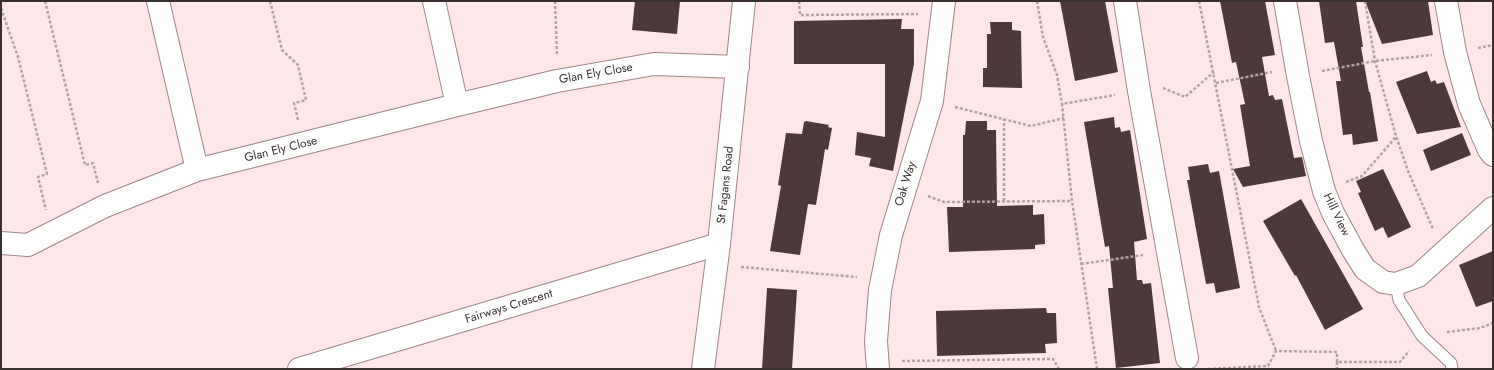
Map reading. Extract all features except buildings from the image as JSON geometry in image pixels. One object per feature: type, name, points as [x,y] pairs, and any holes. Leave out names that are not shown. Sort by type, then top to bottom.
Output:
[{"type":"street","points":[[158,1],[197,170]]},
{"type":"street","points":[[434,1],[457,105]]},
{"type":"street","name":"St Fagans Road","points":[[703,369],[718,255],[744,1]]},
{"type":"street","points":[[1125,1],[1139,91],[1168,252],[1196,363]]},
{"type":"street","name":"Hill View","points":[[1285,1],[1311,141],[1324,191],[1333,213],[1353,250],[1366,269],[1383,282],[1396,284]]},
{"type":"street","points":[[1446,1],[1455,52],[1469,104],[1489,150],[1493,155]]},
{"type":"street","name":"Oak Way","points":[[878,365],[876,341],[880,290],[891,235],[932,101],[944,7]]},
{"type":"street","name":"Glan Ely Close","points":[[1,242],[28,246],[105,206],[197,170],[557,81],[654,64],[738,67]]},
{"type":"street","points":[[1396,284],[1418,276],[1493,208]]},
{"type":"street","name":"Fairways Crescent","points":[[299,369],[718,255]]},
{"type":"lane","points":[[1396,284],[1399,300],[1422,336],[1451,364],[1452,369]]},
{"type":"path","points":[[46,1],[84,164],[93,163],[105,206]]},
{"type":"path","points":[[270,1],[282,50],[298,65],[306,100],[294,103],[305,144]]},
{"type":"path","points":[[555,1],[557,81]]},
{"type":"path","points":[[799,1],[800,15],[944,7]]},
{"type":"path","points":[[1037,1],[1043,37],[1057,75],[1062,104],[1072,201],[1097,369]]},
{"type":"path","points":[[1196,363],[1268,366],[1276,351],[1259,307],[1199,1]]},
{"type":"path","points":[[1365,1],[1375,61],[1396,136],[1408,171],[1443,253]]},
{"type":"path","points":[[1,8],[18,57],[47,174],[38,177],[52,233]]},
{"type":"path","points":[[1216,83],[1375,61],[1455,52],[1493,45]]},
{"type":"path","points":[[1062,104],[1139,91],[1153,84],[1185,97],[1214,72]]},
{"type":"path","points":[[932,101],[1031,126],[1064,118]]},
{"type":"path","points":[[1004,119],[1004,201]]},
{"type":"path","points":[[1324,191],[1362,176],[1396,136]]},
{"type":"path","points":[[905,189],[944,202],[1072,201]]},
{"type":"path","points":[[1081,264],[1168,252]]},
{"type":"path","points":[[718,255],[883,279]]},
{"type":"path","points":[[1337,362],[1400,362],[1422,336],[1480,328],[1493,323]]},
{"type":"path","points":[[1276,351],[1337,352],[1337,369]]},
{"type":"path","points":[[878,365],[1053,359],[1059,369]]}]
